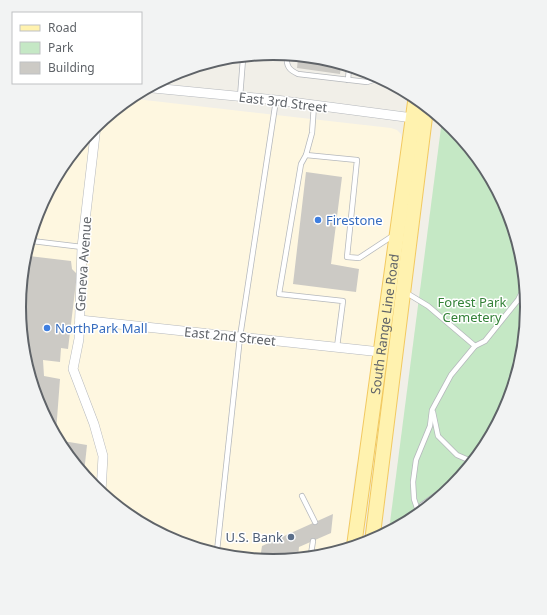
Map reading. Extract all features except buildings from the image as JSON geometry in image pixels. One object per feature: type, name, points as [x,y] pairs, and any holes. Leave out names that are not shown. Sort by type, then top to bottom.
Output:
[{"type":"main road","name":"South Range Line Road","points":[[355,541],[415,105]]},
{"type":"main road","name":"South Range Line Road","points":[[373,534],[426,112]]},
{"type":"street","name":"East 3rd Street","points":[[159,89],[276,100],[413,118]]},
{"type":"street","name":"Geneva Avenue","points":[[95,135],[82,248],[79,339],[73,369],[94,424],[103,456],[101,486]]},
{"type":"street","name":"East 2nd Street","points":[[80,320],[381,352]]},
{"type":"lane","points":[[286,61],[290,70],[298,74],[366,82],[371,80]]},
{"type":"lane","points":[[240,97],[243,62]]},
{"type":"lane","points":[[348,80],[349,72]]},
{"type":"lane","points":[[217,549],[240,336],[276,100]]},
{"type":"lane","points":[[314,105],[312,133],[306,155],[301,164],[279,294],[343,301],[337,347]]},
{"type":"lane","points":[[306,155],[357,160],[347,257],[359,258],[397,233]]},
{"type":"lane","points":[[35,241],[82,248]]},
{"type":"lane","points":[[403,291],[428,306],[474,346]]},
{"type":"lane","points":[[417,509],[414,499],[413,482],[416,460],[430,426],[432,410],[451,375],[474,346],[485,341],[520,295]]},
{"type":"lane","points":[[432,410],[438,436],[457,455],[469,460]]},
{"type":"lane","points":[[302,496],[315,522]]},
{"type":"lane","points":[[422,505],[430,499]]},
{"type":"lane","points":[[311,552],[313,541]]},
{"type":"shaded area","points":[[140,99],[391,128],[397,130],[401,134],[403,146],[363,449],[356,466],[346,544],[306,553],[274,555],[241,553],[209,547],[194,542],[150,522],[136,513],[98,483],[77,458],[59,431],[39,387],[34,372],[28,340],[26,308],[27,291],[28,275],[34,243],[45,213],[59,184],[77,157],[98,132],[110,121]]},
{"type":"green space","name":"Forest Park Cemetery","points":[[441,125],[460,144],[479,170],[495,198],[508,228],[513,243],[519,275],[521,308],[519,340],[513,372],[502,402],[488,431],[470,458],[449,483],[437,494],[411,513],[390,526]]},
{"type":"place","name":"Firestone","points":[[318,220]]},
{"type":"place","name":"NorthPark Mall","points":[[47,328]]},
{"type":"place","name":"U.S. Bank","points":[[291,537]]}]
